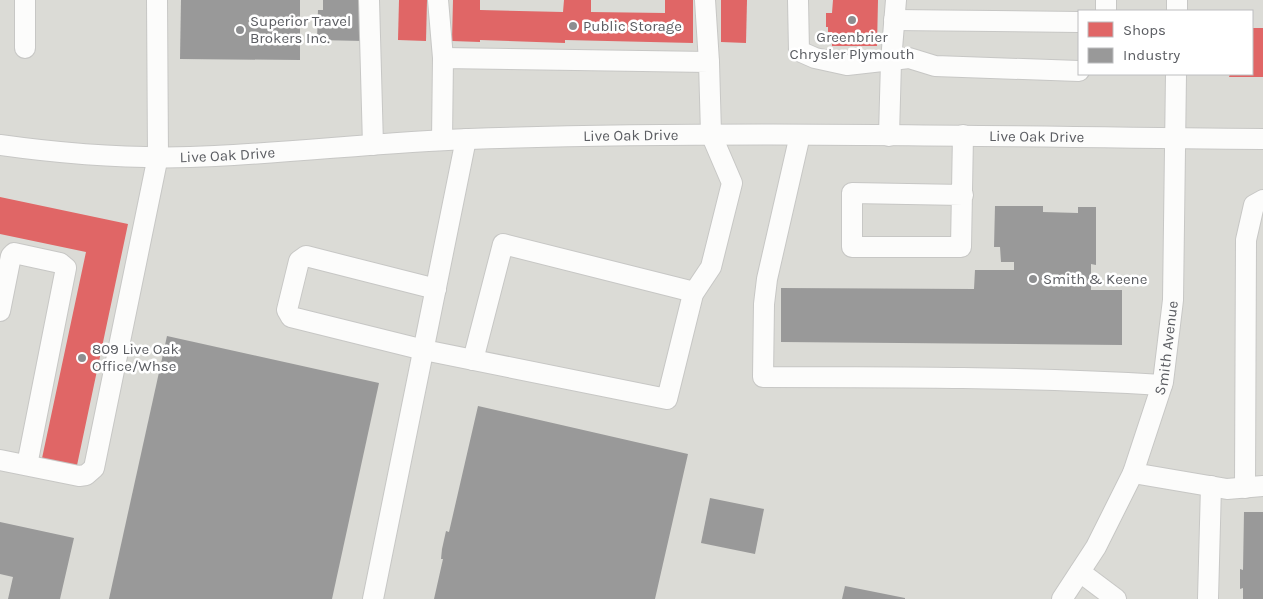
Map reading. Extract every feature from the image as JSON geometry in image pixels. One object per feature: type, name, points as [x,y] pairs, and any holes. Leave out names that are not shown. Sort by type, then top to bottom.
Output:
[{"type":"street","points":[[25,0],[25,48]]},
{"type":"street","points":[[0,460],[79,476],[86,475],[94,468],[158,156],[157,0]]},
{"type":"street","points":[[369,0],[372,145]]},
{"type":"street","points":[[438,0],[443,58],[442,140]]},
{"type":"street","points":[[436,289],[306,256],[299,261],[287,310],[291,317],[424,350],[667,399],[694,292],[711,267],[732,183],[711,134],[705,0]]},
{"type":"street","points":[[798,0],[799,51],[815,58],[847,65],[909,58],[935,66],[1078,72]]},
{"type":"street","points":[[889,136],[891,60],[896,0]]},
{"type":"street","points":[[894,20],[1078,22]]},
{"type":"street","points":[[443,58],[709,62]]},
{"type":"street","name":"Smith Avenue","points":[[1062,599],[1096,547],[1133,473],[1162,385],[1173,300],[1176,75]]},
{"type":"street","name":"Live Oak Drive","points":[[0,145],[36,150],[135,156],[213,156],[442,140],[711,134],[1263,139]]},
{"type":"street","points":[[800,135],[767,279],[764,304],[763,377],[1080,380],[1162,385]]},
{"type":"street","points":[[963,135],[963,194],[961,247],[852,247],[852,193],[963,194]]},
{"type":"street","points":[[372,599],[466,139]]},
{"type":"street","points":[[1133,473],[1227,488],[1254,487],[1246,240],[1254,205],[1263,200]]},
{"type":"street","points":[[473,360],[503,244],[694,292]]},
{"type":"street","points":[[0,310],[14,253],[60,263],[66,268],[26,465]]},
{"type":"street","points":[[1208,599],[1211,486]]},
{"type":"street","points":[[1080,572],[1116,599]]},
{"type":"shaded area","points":[[0,0],[1263,0],[1263,599],[0,599]]},
{"type":"building: Shops","points":[[399,0],[427,0],[426,41],[398,40]]},
{"type":"building: Shops","name":"Public Storage","points":[[453,0],[480,0],[480,10],[563,12],[564,0],[591,0],[591,12],[665,13],[665,0],[693,0],[693,43],[565,40],[565,43],[452,41]]},
{"type":"building: Shops","points":[[721,0],[747,0],[746,43],[721,42]]},
{"type":"building: Shops","name":"Greenbrier Chrysler Plymouth","points":[[833,0],[878,0],[877,46],[832,46],[832,32],[828,32],[828,27],[826,27],[826,13],[832,13]]},
{"type":"building: Shops","points":[[1253,28],[1263,28],[1263,77],[1229,77],[1230,75],[1253,75]]},
{"type":"building: Shops","name":"809 Live Oak Office/Whse","points":[[0,197],[128,224],[76,470],[41,463],[86,252],[0,234]]},
{"type":"building: Industry","name":"Superior Travel Brokers Inc.","points":[[181,0],[300,0],[300,60],[180,59]]},
{"type":"building: Industry","points":[[323,0],[360,0],[364,41],[317,40],[318,10],[323,10]]},
{"type":"building: Industry","name":"Smith & Keene","points":[[995,206],[1043,206],[1043,212],[1078,213],[1078,207],[1096,207],[1096,265],[1091,264],[1091,290],[1122,290],[1122,345],[781,342],[781,288],[974,289],[975,270],[1014,270],[1014,262],[1001,262],[1000,247],[994,247]]},
{"type":"building: Industry","points":[[167,336],[379,383],[332,599],[109,599]]},
{"type":"building: Industry","points":[[478,406],[688,454],[655,599],[434,599],[443,559],[441,559],[442,549],[446,531],[449,532]]},
{"type":"building: Industry","points":[[710,498],[764,509],[755,554],[701,543]]},
{"type":"building: Industry","points":[[1244,512],[1263,512],[1263,599],[1243,599],[1243,588],[1240,589],[1240,569],[1243,570]]},
{"type":"building: Industry","points":[[0,522],[74,538],[60,599],[8,599],[13,577],[0,574]]},
{"type":"building: Industry","points":[[845,586],[905,598],[905,599],[842,599]]},
{"type":"place","name":"Greenbrier Chrysler Plymouth","points":[[852,20]]},
{"type":"place","name":"Public Storage","points":[[573,26]]},
{"type":"place","name":"Superior Travel Brokers Inc.","points":[[240,30]]},
{"type":"place","name":"Smith & Keene","points":[[1033,279]]},
{"type":"place","name":"809 Live Oak Office/Whse","points":[[82,358]]}]
